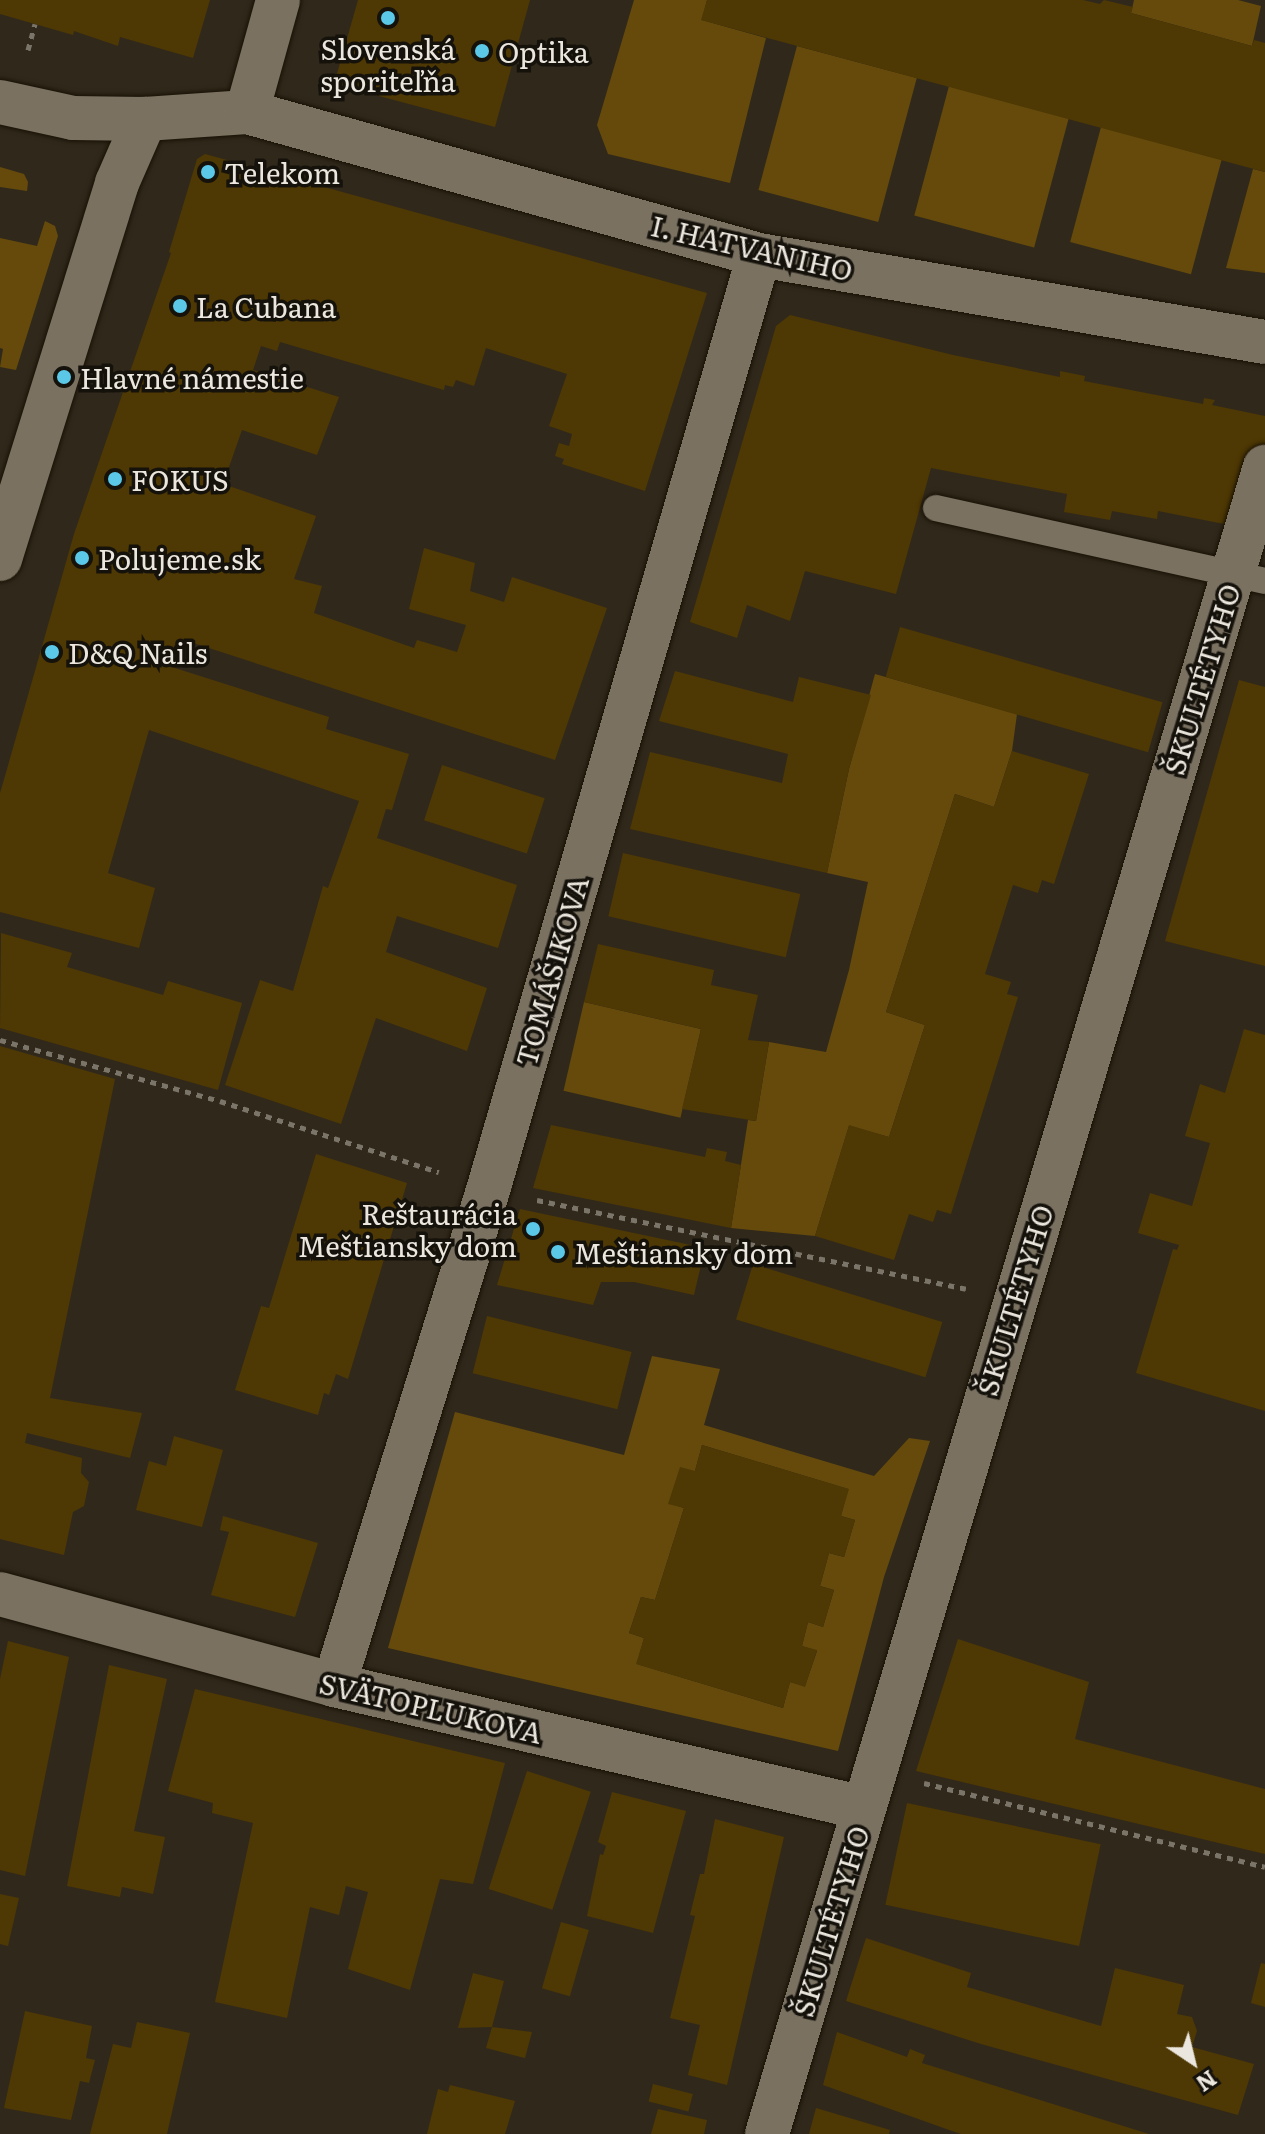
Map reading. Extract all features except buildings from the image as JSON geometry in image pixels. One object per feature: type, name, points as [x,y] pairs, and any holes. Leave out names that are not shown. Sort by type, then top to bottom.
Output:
[{"type":"street","points":[[0,102],[73,118],[145,119],[247,112],[278,0]]},
{"type":"street","name":"I. HATVANIHO","points":[[247,112],[759,255],[1265,342]]},
{"type":"street","points":[[0,559],[117,183],[145,119]]},
{"type":"street","name":"TOMÁŠIKOVA","points":[[334,1685],[489,1187],[759,255]]},
{"type":"street","name":"ŠKULTÉTYHO","points":[[767,2134],[864,1808],[1249,578],[1265,467]]},
{"type":"street","name":"SVÄTOPLUKOVA","points":[[0,1594],[334,1685],[864,1808]]},
{"type":"lane","points":[[936,508],[1249,578]]},
{"type":"path","points":[[28,50],[35,24]]},
{"type":"path","points":[[912,1779],[1265,1867]]},
{"type":"shaded area","points":[[634,0],[707,0],[702,20],[766,38],[730,183],[608,154],[597,125]]},
{"type":"shaded area","points":[[1134,0],[1238,0],[1261,6],[1252,46],[1131,13]]},
{"type":"shaded area","points":[[797,46],[917,78],[878,222],[758,190]]},
{"type":"shaded area","points":[[949,86],[1069,118],[1034,248],[914,215]]},
{"type":"shaded area","points":[[1101,127],[1222,159],[1191,274],[1070,242]]},
{"type":"shaded area","points":[[0,167],[24,174],[28,182],[27,191],[0,187]]},
{"type":"shaded area","points":[[1253,169],[1265,172],[1265,273],[1226,268]]},
{"type":"shaded area","points":[[45,221],[55,226],[58,236],[16,370],[0,367],[3,349],[0,348],[0,238],[37,246]]},
{"type":"shaded area","points":[[875,674],[1017,714],[1012,751],[994,807],[955,794],[886,1012],[925,1025],[889,1137],[849,1126],[815,1236],[731,1228],[748,1120],[756,1121],[769,1042],[826,1052],[849,970],[868,882],[827,873],[849,769]]},
{"type":"shaded area","points":[[584,1002],[701,1029],[680,1118],[564,1091]]},
{"type":"shaded area","points":[[652,1356],[720,1369],[704,1425],[874,1476],[909,1438],[930,1441],[884,1577],[838,1751],[388,1648],[455,1412],[624,1455]],"holes":[[[702,1445],[848,1489],[841,1516],[855,1520],[844,1557],[829,1553],[820,1586],[834,1590],[823,1627],[808,1622],[802,1646],[817,1651],[805,1686],[790,1682],[783,1708],[637,1664],[644,1638],[629,1633],[641,1597],[655,1600],[684,1508],[669,1503],[695,1471]]]},
{"type":"place","name":"Slovenská sporiteľňa","points":[[388,18]]},
{"type":"place","name":"Optika","points":[[482,51]]},
{"type":"place","name":"Telekom","points":[[208,172]]},
{"type":"place","name":"La Cubana","points":[[180,306]]},
{"type":"place","name":"Hlavné námestie","points":[[64,377]]},
{"type":"place","name":"FOKUS","points":[[115,479]]},
{"type":"place","name":"Polujeme.sk","points":[[82,558]]},
{"type":"place","name":"D&Q Nails","points":[[52,652]]},
{"type":"place","name":"Reštaurácia Meštiansky dom","points":[[533,1229]]},
{"type":"place","name":"Meštiansky dom","points":[[558,1252]]}]
